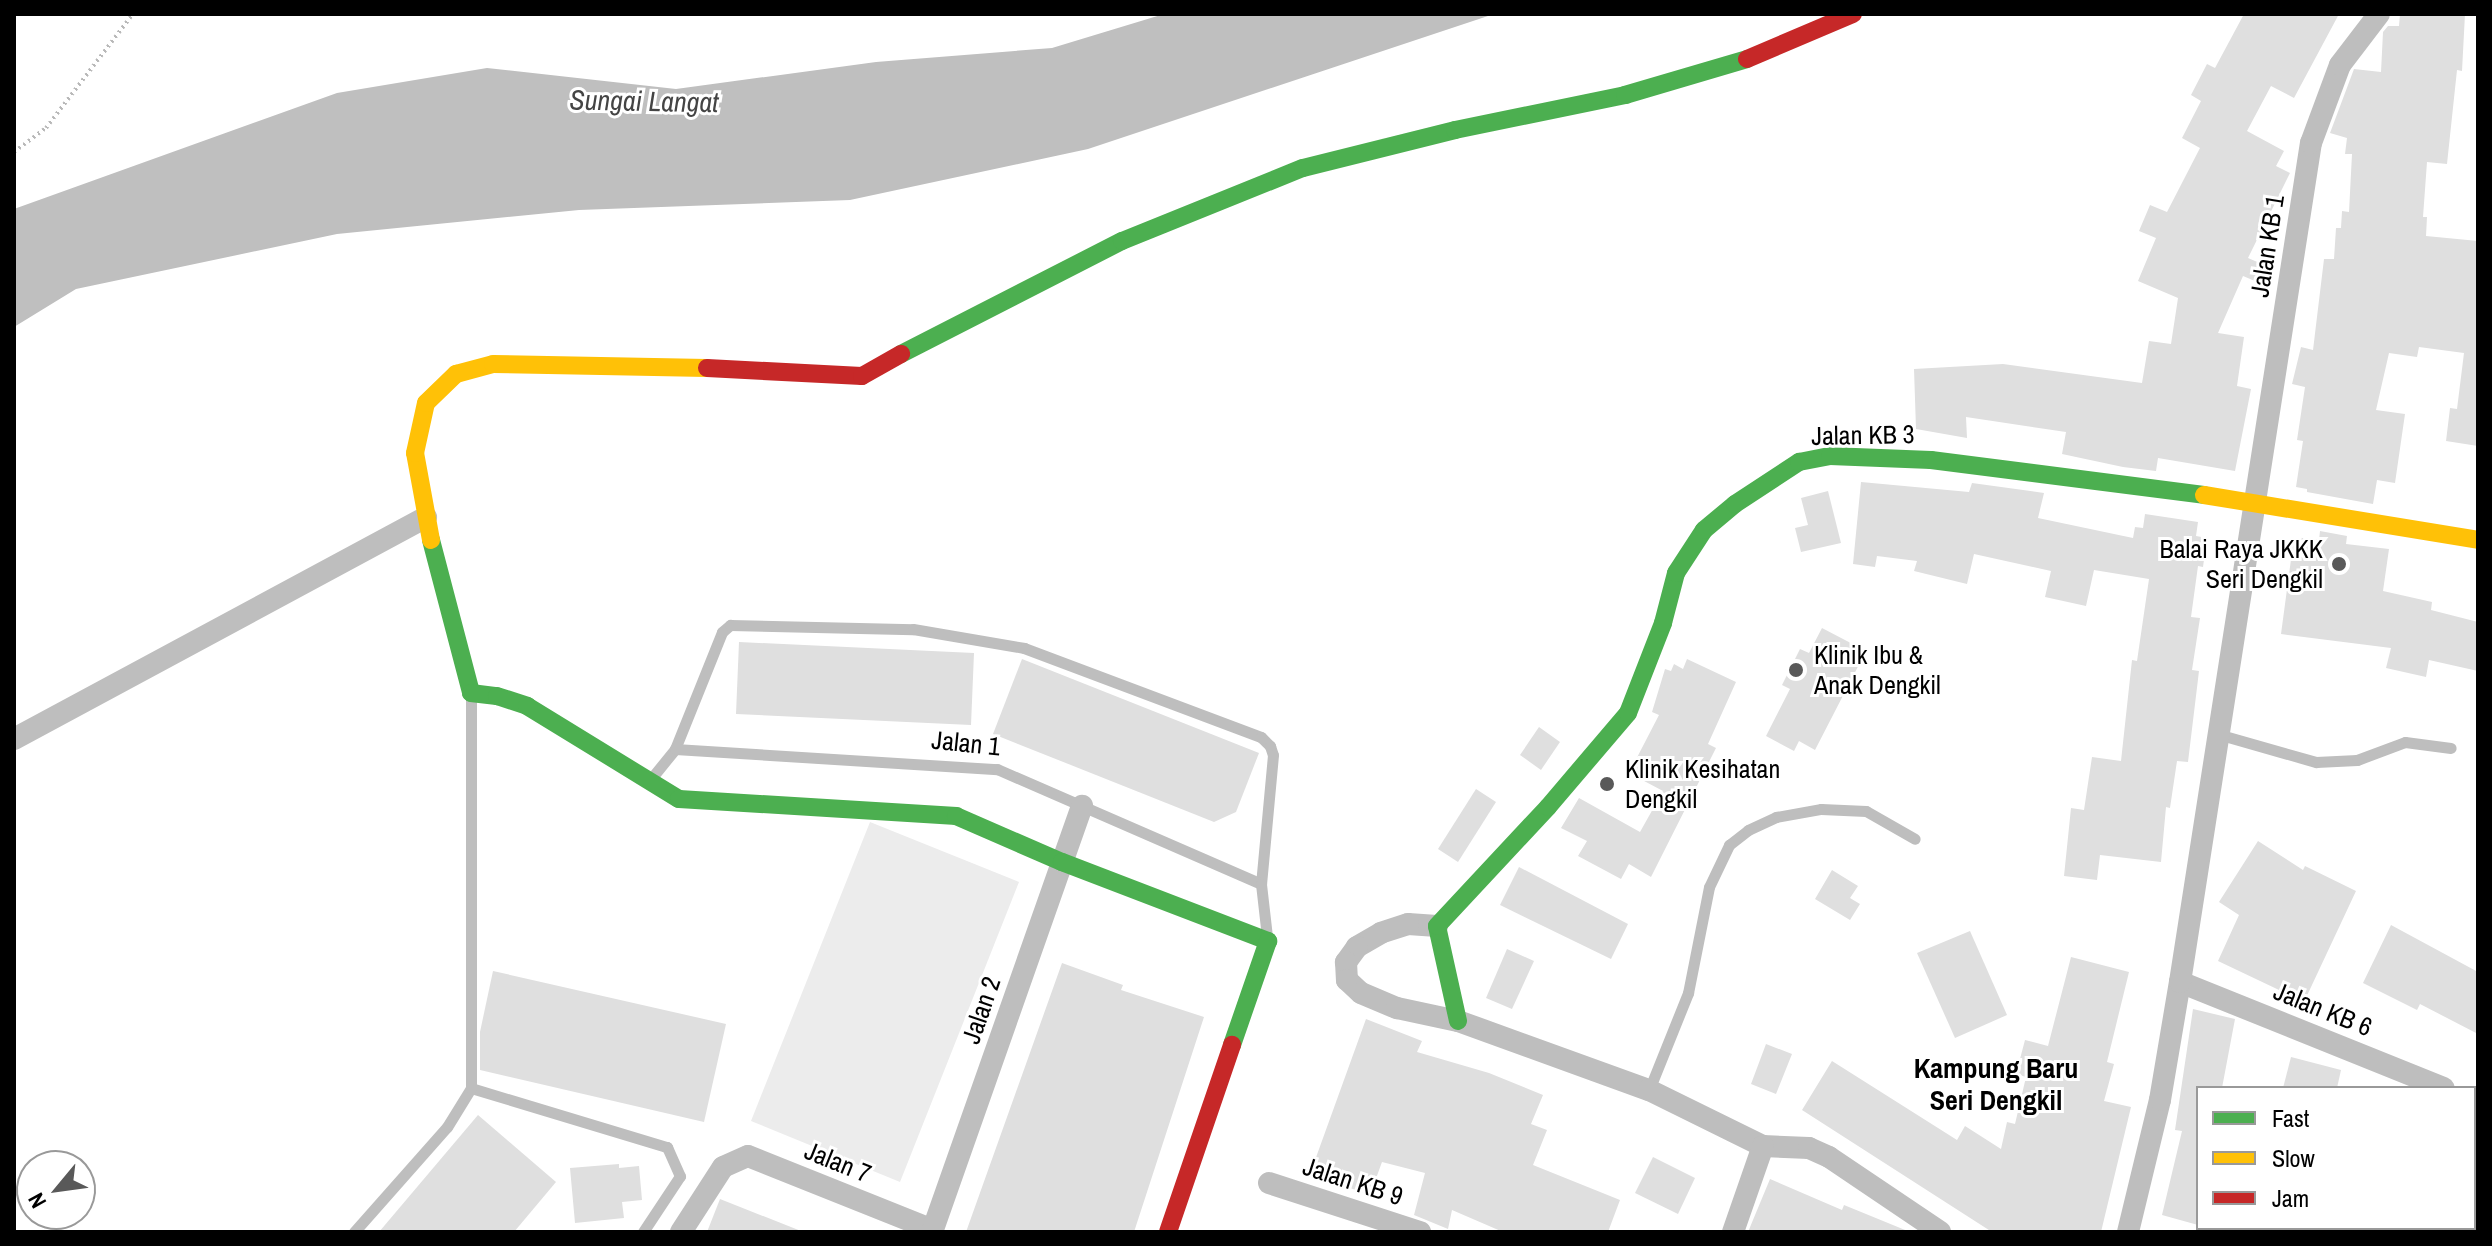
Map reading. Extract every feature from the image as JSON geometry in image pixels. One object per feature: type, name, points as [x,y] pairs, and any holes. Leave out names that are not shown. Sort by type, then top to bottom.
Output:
[{"type":"street","points":[[1168,1232],[1268,941],[1062,862],[956,816],[679,799],[527,706],[497,696],[471,693],[426,517],[415,453],[426,403],[456,374],[493,364],[769,369],[862,376],[964,319],[1122,241],[1303,168],[1455,130],[1625,95],[1754,57],[1853,14]]},
{"type":"street","name":"Jalan KB 1","points":[[2128,1232],[2160,1100],[2180,982],[2221,735],[2311,143],[2340,65],[2379,14]]},
{"type":"street","name":"Jalan KB 3","points":[[1437,926],[1548,807],[1628,713],[1663,623],[1676,573],[1704,530],[1735,504],[1799,462],[1830,456],[1931,460],[2257,502],[2478,540]]},
{"type":"street","points":[[14,739],[426,517]]},
{"type":"street","name":"Jalan 2","points":[[932,1231],[1082,806]]},
{"type":"street","points":[[1458,1021],[1437,926],[1408,924],[1357,947],[1346,962],[1347,980],[1361,993],[1397,1008],[1458,1021],[1649,1090],[1763,1146],[1809,1148],[1829,1157],[1940,1232]]},
{"type":"street","name":"Jalan KB 6","points":[[2180,982],[2439,1086]]},
{"type":"street","points":[[1733,1232],[1763,1146]]},
{"type":"street","name":"Jalan 7","points":[[681,1232],[723,1167],[735,1159],[748,1156],[932,1231]]},
{"type":"street","name":"Jalan KB 9","points":[[1269,1183],[1420,1232]]},
{"type":"lane","points":[[649,782],[675,749],[722,632],[730,625],[913,629],[1024,648],[1261,737],[1270,746],[1273,755],[1261,884],[1268,941]]},
{"type":"lane","points":[[354,1232],[447,1127],[471,1088],[471,693]]},
{"type":"lane","points":[[2221,735],[2316,762],[2357,760],[2405,742],[2451,748]]},
{"type":"lane","name":"Jalan 1","points":[[675,749],[997,769],[1261,884]]},
{"type":"lane","points":[[1649,1090],[1688,993],[1709,887],[1729,845],[1748,830],[1776,817],[1821,809],[1866,811],[1915,839]]},
{"type":"lane","points":[[471,1088],[667,1147],[680,1176],[643,1232]]},
{"type":"path","points":[[14,152],[46,128],[133,14]]},
{"type":"shaded area","points":[[870,822],[1019,882],[900,1182],[751,1121]]},
{"type":"water","name":"Sungai Langat","points":[[1164,14],[1494,14],[1088,149],[850,200],[579,210],[337,234],[76,289],[14,327],[14,209],[337,93],[487,68],[676,89],[876,62],[1052,48]]},
{"type":"building","points":[[2244,14],[2339,14],[2294,98],[2271,86],[2247,131],[2284,151],[2276,166],[2290,173],[2248,258],[2269,267],[2262,284],[2243,276],[2218,333],[2244,337],[2237,386],[2251,389],[2235,471],[2158,458],[2156,471],[2123,467],[2062,454],[2066,432],[1966,417],[1967,438],[1916,429],[1914,369],[2003,364],[2142,383],[2149,341],[2171,344],[2178,298],[2138,281],[2156,238],[2139,231],[2150,205],[2167,212],[2200,148],[2182,138],[2201,101],[2191,95],[2207,64],[2215,68]]},
{"type":"building","points":[[2400,14],[2465,14],[2462,71],[2457,70],[2447,164],[2427,162],[2423,217],[2427,217],[2426,236],[2478,241],[2478,446],[2446,441],[2450,408],[2457,409],[2464,353],[2419,347],[2417,357],[2389,353],[2376,410],[2405,414],[2395,483],[2377,480],[2373,504],[2307,492],[2307,489],[2296,487],[2303,441],[2297,440],[2305,387],[2292,384],[2301,347],[2313,350],[2324,259],[2334,259],[2336,228],[2341,228],[2342,211],[2349,212],[2352,154],[2345,154],[2347,138],[2330,133],[2354,69],[2381,72],[2383,32],[2388,26],[2399,26]]},
{"type":"building","points":[[1861,482],[1969,492],[1972,483],[2044,493],[2038,518],[2133,538],[2135,527],[2143,528],[2145,514],[2198,522],[2196,536],[2207,538],[2203,567],[2198,566],[2191,617],[2200,618],[2192,670],[2199,671],[2188,762],[2177,761],[2170,808],[2166,807],[2161,862],[2100,855],[2097,880],[2064,876],[2071,808],[2084,810],[2092,757],[2121,761],[2132,660],[2137,661],[2149,579],[2094,570],[2086,606],[2045,597],[2051,571],[1974,554],[1967,584],[1914,571],[1917,561],[1877,556],[1875,567],[1853,564]]},
{"type":"building","points":[[1828,491],[1841,543],[1801,552],[1795,528],[1808,525],[1801,498]]},
{"type":"building","points":[[2320,531],[2347,536],[2346,544],[2389,549],[2383,591],[2432,602],[2431,610],[2478,622],[2478,671],[2429,660],[2426,677],[2386,668],[2391,648],[2281,634],[2294,537],[2319,540]]},
{"type":"building","points":[[1822,628],[1866,651],[1815,750],[1799,741],[1794,751],[1766,736],[1790,689],[1782,685],[1800,649],[1809,653]]},
{"type":"building","points":[[739,642],[974,653],[971,725],[736,714]]},
{"type":"building","points":[[1022,659],[1259,753],[1236,812],[1214,822],[993,734]]},
{"type":"building","points":[[1687,659],[1736,682],[1708,744],[1716,748],[1651,877],[1629,864],[1621,879],[1578,856],[1587,841],[1561,828],[1579,798],[1640,832],[1663,791],[1629,773],[1659,715],[1652,712],[1665,669],[1671,671],[1674,664],[1683,669]]},
{"type":"building","points":[[1539,727],[1560,742],[1541,770],[1520,755]]},
{"type":"building","points":[[1476,789],[1496,802],[1458,862],[1438,849]]},
{"type":"building","points":[[2258,841],[2303,870],[2305,866],[2356,891],[2304,1002],[2218,961],[2239,915],[2219,902]]},
{"type":"building","points":[[1519,867],[1628,924],[1611,959],[1500,905]]},
{"type":"building","points":[[1832,870],[1858,886],[1850,898],[1860,904],[1850,920],[1815,899]]},
{"type":"building","points":[[2391,925],[2478,972],[2478,1034],[2420,1004],[2417,1010],[2363,983]]},
{"type":"building","points":[[1970,931],[2007,1015],[1955,1038],[1917,953]]},
{"type":"building","points":[[1507,949],[1534,961],[1512,1009],[1486,998]]},
{"type":"building","points":[[2071,957],[2129,972],[2107,1062],[2114,1064],[2104,1101],[2131,1107],[2101,1232],[1992,1232],[1802,1110],[1832,1061],[1957,1140],[1965,1126],[2001,1149],[2007,1122],[2015,1124],[2026,1077],[2016,1074],[2025,1040],[2048,1046]]},
{"type":"building","points":[[1062,963],[1123,985],[1121,990],[1204,1017],[1134,1232],[966,1232]]},
{"type":"building","points":[[493,971],[726,1024],[704,1122],[480,1070],[480,1032]]},
{"type":"building","points":[[2193,1009],[2235,1019],[2222,1086],[2196,1086],[2196,1224],[2162,1215],[2182,1131],[2175,1130]]},
{"type":"building","points":[[1366,1019],[1422,1041],[1417,1052],[1489,1073],[1543,1095],[1531,1124],[1547,1130],[1533,1165],[1620,1200],[1608,1232],[1503,1232],[1452,1210],[1448,1229],[1414,1215],[1425,1173],[1382,1162],[1370,1195],[1310,1174]]},
{"type":"building","points":[[1766,1044],[1792,1054],[1776,1094],[1751,1084]]},
{"type":"building","points":[[2291,1057],[2341,1070],[2337,1086],[2284,1086]]},
{"type":"building","points":[[478,1115],[556,1182],[514,1232],[379,1232]]},
{"type":"building","points":[[1653,1157],[1695,1178],[1678,1214],[1635,1193]]},
{"type":"building","points":[[619,1164],[619,1168],[639,1166],[642,1200],[622,1202],[624,1218],[575,1223],[570,1168]]},
{"type":"building","points":[[1770,1179],[1842,1210],[1844,1205],[1910,1232],[1748,1232]]},
{"type":"building","points":[[720,1199],[801,1231],[707,1232]]},
{"type":"traffic: fast","points":[[901,354],[1122,241],[1303,168],[1455,130],[1625,95],[1747,59]]},
{"type":"traffic: fast","points":[[1458,1021],[1437,926],[1548,807],[1628,713],[1663,623],[1676,573],[1704,530],[1735,504],[1799,462],[1830,456],[1931,460],[2204,495]]},
{"type":"traffic: fast","points":[[431,540],[471,693],[497,696],[527,706],[679,799],[956,816],[1062,862],[1268,941],[1232,1045]]},
{"type":"traffic: slow","points":[[431,540],[415,453],[426,403],[456,374],[493,364],[707,368]]},
{"type":"traffic: slow","points":[[2204,495],[2478,540]]},
{"type":"traffic: jam","points":[[1747,59],[1853,14]]},
{"type":"traffic: jam","points":[[707,368],[862,376],[901,354]]},
{"type":"traffic: jam","points":[[1168,1232],[1232,1045]]},
{"type":"place","name":"Balai Raya JKKK Seri Dengkil","points":[[2339,564]]},
{"type":"place","name":"Klinik Ibu & Anak Dengkil","points":[[1796,670]]},
{"type":"place","name":"Klinik Kesihatan Dengkil","points":[[1607,784]]},
{"type":"district","name":"Kampung Baru Seri Dengkil","points":[[1996,1084]]}]
